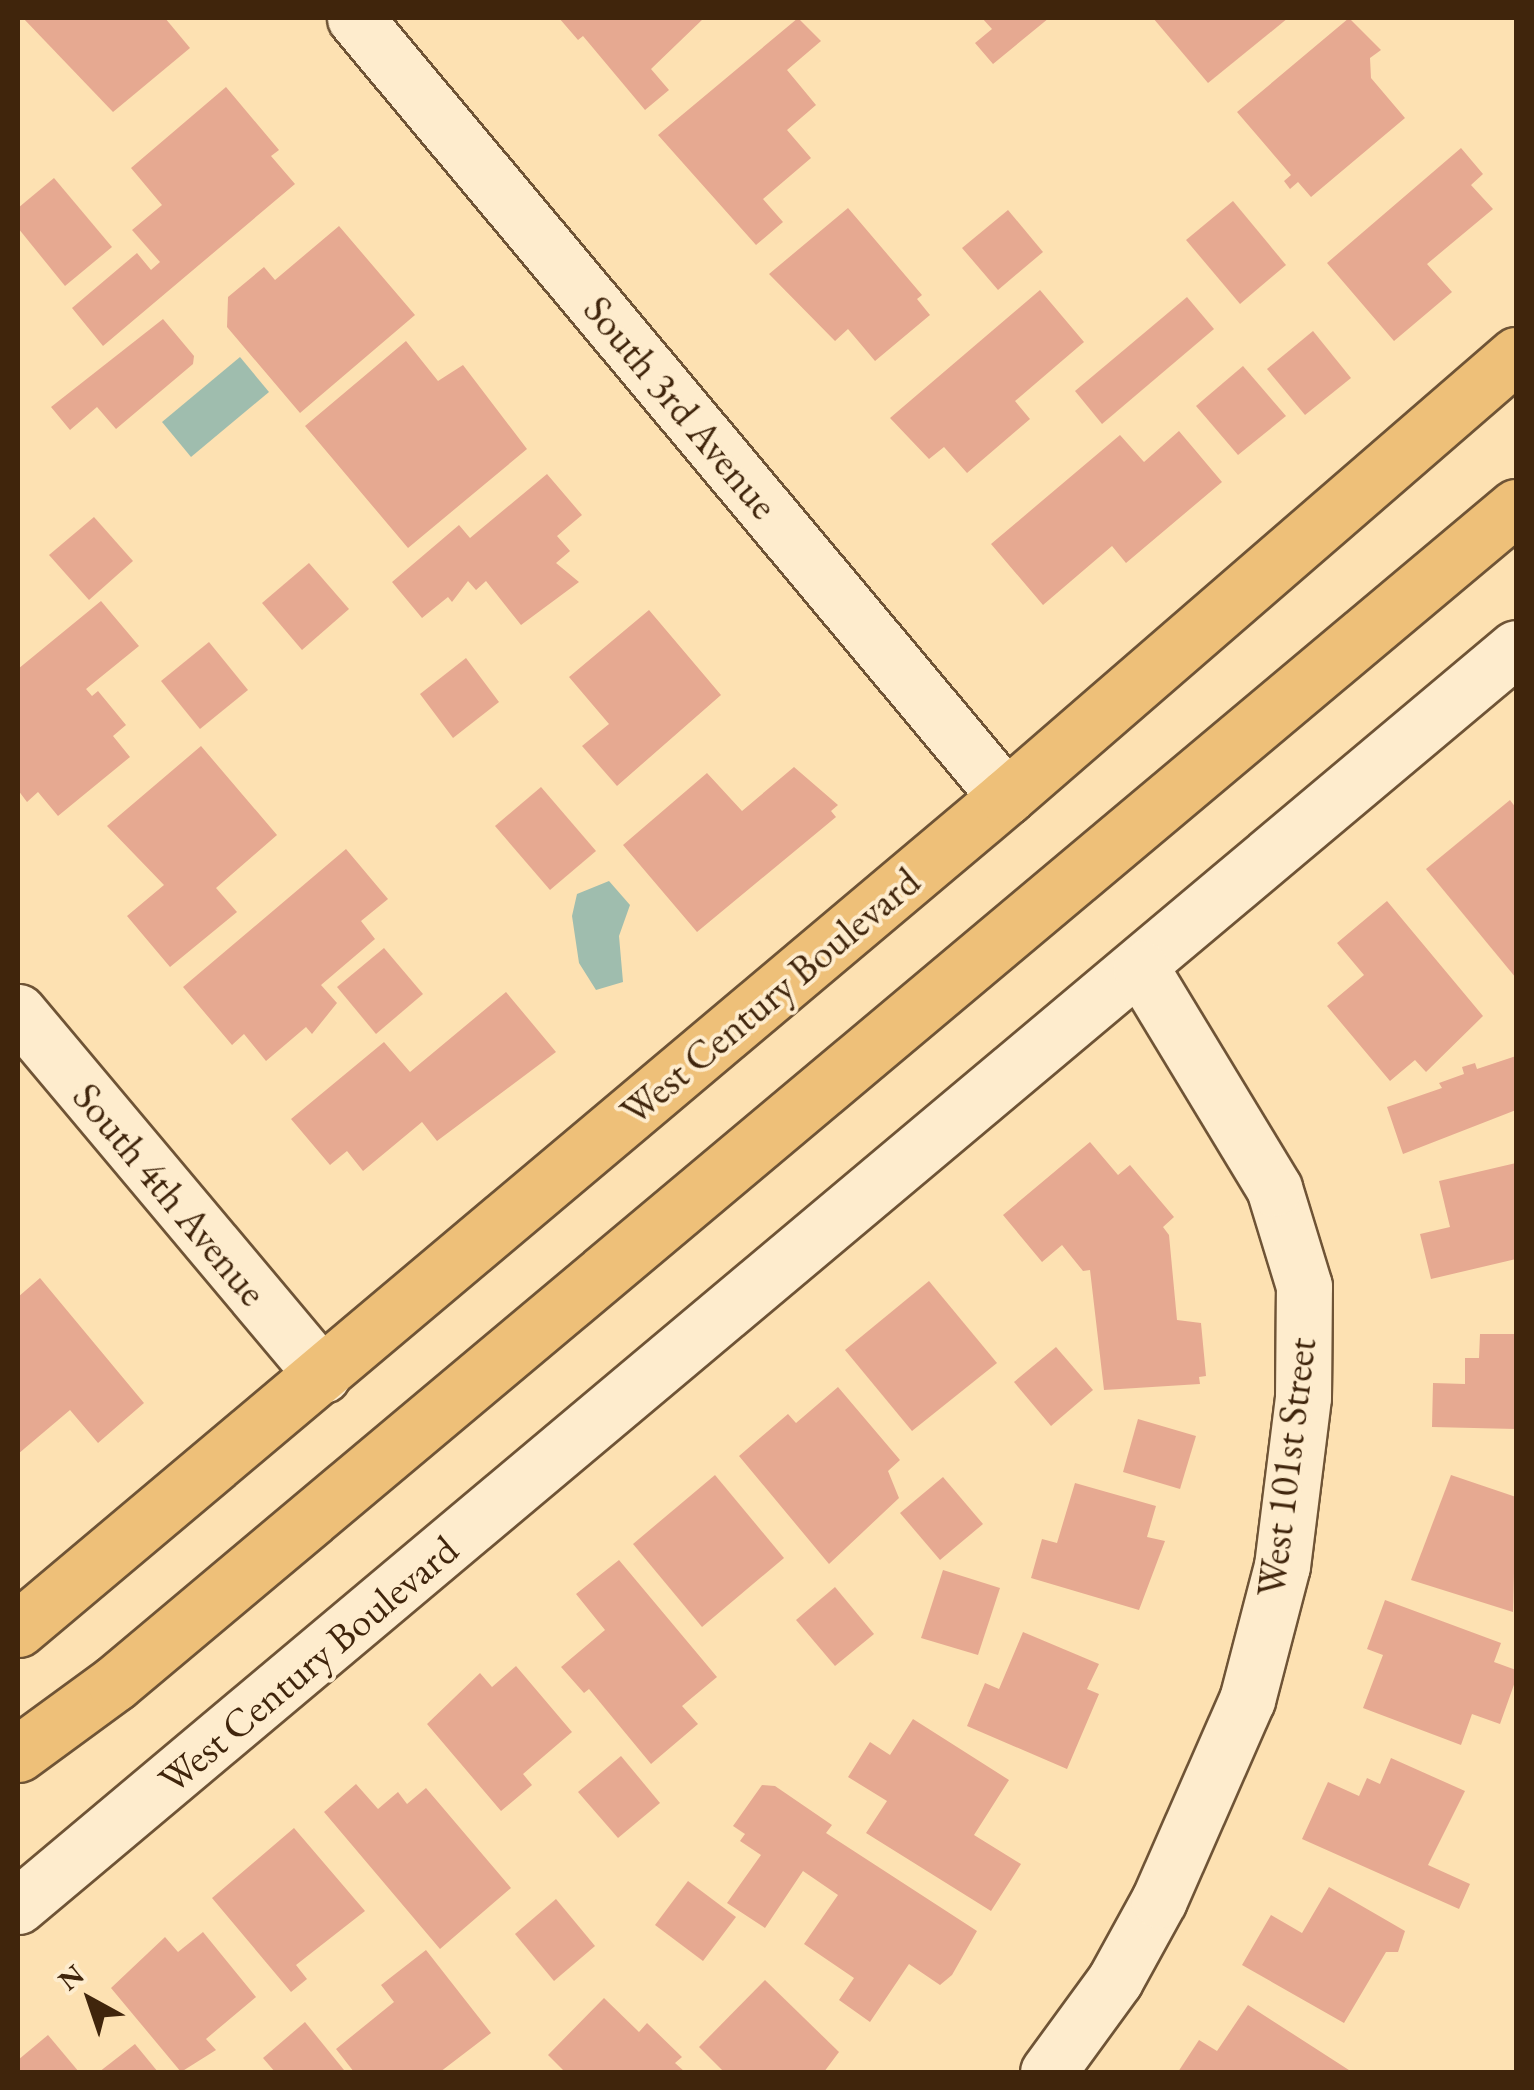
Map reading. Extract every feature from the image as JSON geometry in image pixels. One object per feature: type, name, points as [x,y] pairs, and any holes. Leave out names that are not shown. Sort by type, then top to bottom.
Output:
[{"type":"main road","name":"West Century Boulevard","points":[[18,1629],[1006,796],[1516,355]]},
{"type":"main road","points":[[18,1754],[114,1683],[1516,507]]},
{"type":"street","name":"South 3rd Avenue","points":[[355,18],[1006,796]]},
{"type":"street","name":"West Century Boulevard","points":[[18,1906],[1142,968],[1516,648]]},
{"type":"street","name":"West 101st Street","points":[[1048,2072],[1115,1980],[1158,1900],[1247,1700],[1282,1566],[1303,1397],[1304,1286],[1274,1188],[1142,968]]},
{"type":"street","name":"South 4th Avenue","points":[[18,1012],[323,1375]]},
{"type":"shaded area","points":[[240,357],[269,392],[191,457],[162,422]]},
{"type":"shaded area","points":[[609,881],[630,905],[619,936],[623,982],[596,990],[579,963],[572,916],[577,894]]},
{"type":"building","points":[[23,18],[165,18],[190,48],[113,112]]},
{"type":"building","points":[[559,18],[704,18],[651,69],[669,90],[645,110],[583,36],[578,40]]},
{"type":"building","points":[[798,18],[821,41],[787,70],[816,105],[787,130],[811,158],[763,199],[783,222],[756,245],[658,135]]},
{"type":"building","points":[[982,18],[1049,18],[993,64],[975,43],[992,29]]},
{"type":"building","points":[[1153,18],[1288,18],[1208,83]]},
{"type":"building","points":[[1349,18],[1381,50],[1370,58],[1371,78],[1405,118],[1311,197],[1298,182],[1290,189],[1284,181],[1291,175],[1237,112]]},
{"type":"building","points":[[226,87],[279,150],[271,156],[295,184],[103,346],[72,308],[137,253],[151,270],[160,262],[132,230],[162,205],[131,168]]},
{"type":"building","points":[[1461,148],[1483,174],[1471,185],[1493,209],[1427,264],[1452,292],[1394,341],[1327,263]]},
{"type":"building","points":[[54,178],[112,247],[65,286],[18,228],[18,208]]},
{"type":"building","points":[[1233,201],[1286,265],[1240,304],[1186,240]]},
{"type":"building","points":[[848,208],[922,295],[917,299],[930,315],[875,361],[848,329],[835,341],[769,274]]},
{"type":"building","points":[[1008,210],[1043,252],[998,290],[962,248]]},
{"type":"building","points":[[339,226],[415,315],[300,413],[227,327],[228,297],[264,267],[275,280]]},
{"type":"building","points":[[1040,290],[1084,342],[1015,401],[1030,419],[967,473],[944,447],[929,459],[890,418]]},
{"type":"building","points":[[1187,297],[1214,329],[1102,424],[1075,391]]},
{"type":"building","points":[[163,319],[194,356],[193,364],[116,429],[97,407],[70,430],[51,407]]},
{"type":"building","points":[[1313,331],[1351,378],[1305,415],[1267,369]]},
{"type":"building","points":[[406,341],[438,381],[463,365],[527,449],[408,548],[305,426]]},
{"type":"building","points":[[1243,366],[1286,416],[1238,455],[1196,406]]},
{"type":"building","points":[[1179,431],[1222,482],[1126,563],[1112,546],[1043,605],[991,544],[1120,435],[1144,462]]},
{"type":"building","points":[[547,474],[582,515],[557,536],[570,551],[556,563],[579,582],[521,625],[486,581],[476,590],[468,581],[452,602],[448,597],[422,618],[392,582],[459,525],[470,538]]},
{"type":"building","points":[[94,517],[133,561],[89,600],[49,555]]},
{"type":"building","points":[[309,563],[349,609],[302,650],[262,603]]},
{"type":"building","points":[[101,601],[139,646],[86,689],[92,696],[98,691],[126,725],[113,736],[130,757],[58,816],[38,792],[27,802],[18,790],[18,669]]},
{"type":"building","points":[[649,610],[721,695],[617,786],[582,746],[609,724],[569,677]]},
{"type":"building","points":[[209,642],[248,690],[200,729],[161,681]]},
{"type":"building","points":[[466,658],[499,702],[453,738],[420,694]]},
{"type":"building","points":[[201,746],[277,835],[216,888],[237,912],[170,967],[127,916],[164,885],[107,826]]},
{"type":"building","points":[[794,767],[838,805],[831,811],[836,817],[697,932],[623,845],[707,773],[742,811]]},
{"type":"building","points":[[541,787],[596,851],[550,890],[495,826]]},
{"type":"building","points":[[1510,800],[1516,808],[1516,978],[1426,869]]},
{"type":"building","points":[[346,849],[388,899],[361,921],[375,939],[321,985],[337,1003],[312,1034],[306,1027],[266,1061],[244,1034],[232,1045],[183,987]]},
{"type":"building","points":[[1387,901],[1483,1016],[1426,1072],[1415,1060],[1390,1081],[1327,1006],[1364,975],[1337,943]]},
{"type":"building","points":[[384,948],[423,994],[376,1034],[337,987]]},
{"type":"building","points":[[506,992],[556,1052],[437,1141],[422,1122],[363,1171],[347,1151],[330,1165],[291,1119],[384,1042],[410,1072]]},
{"type":"building","points":[[1516,1056],[1516,1110],[1403,1154],[1387,1107],[1442,1088],[1439,1083],[1464,1074],[1462,1067],[1475,1063],[1477,1069]]},
{"type":"building","points":[[1090,1142],[1118,1175],[1130,1165],[1174,1217],[1163,1227],[1169,1235],[1177,1320],[1201,1323],[1206,1376],[1199,1377],[1200,1384],[1104,1390],[1090,1270],[1083,1271],[1062,1245],[1042,1262],[1003,1215]]},
{"type":"building","points":[[1516,1163],[1516,1259],[1431,1279],[1420,1234],[1450,1227],[1439,1181]]},
{"type":"building","points":[[40,1278],[144,1403],[98,1443],[70,1410],[18,1454],[18,1297]]},
{"type":"building","points":[[929,1281],[997,1363],[912,1431],[845,1350]]},
{"type":"building","points":[[1480,1334],[1516,1334],[1516,1429],[1432,1427],[1433,1383],[1465,1384],[1465,1358],[1479,1358]]},
{"type":"building","points":[[1056,1347],[1093,1390],[1051,1426],[1014,1382]]},
{"type":"building","points":[[838,1387],[900,1460],[888,1471],[899,1498],[829,1564],[739,1456],[788,1414],[796,1423]]},
{"type":"building","points":[[1138,1419],[1196,1436],[1180,1489],[1123,1472]]},
{"type":"building","points":[[715,1475],[784,1558],[702,1627],[633,1544]]},
{"type":"building","points":[[1451,1475],[1516,1497],[1513,1612],[1411,1580]]},
{"type":"building","points":[[943,1477],[983,1524],[940,1560],[900,1513]]},
{"type":"building","points":[[1075,1483],[1156,1506],[1147,1537],[1165,1541],[1139,1610],[1031,1578],[1042,1539],[1057,1543]]},
{"type":"building","points":[[619,1560],[717,1677],[682,1706],[698,1724],[651,1764],[589,1689],[584,1693],[561,1667],[605,1630],[576,1594]]},
{"type":"building","points":[[943,1570],[1000,1588],[978,1655],[921,1638]]},
{"type":"building","points":[[835,1587],[874,1634],[835,1666],[796,1620]]},
{"type":"building","points":[[1385,1600],[1501,1643],[1494,1662],[1516,1670],[1516,1679],[1500,1724],[1472,1714],[1461,1745],[1363,1708],[1383,1655],[1367,1649]]},
{"type":"building","points":[[1023,1632],[1099,1664],[1087,1689],[1099,1694],[1067,1769],[967,1726],[985,1683],[999,1689]]},
{"type":"building","points":[[516,1666],[572,1732],[523,1774],[532,1785],[501,1811],[427,1724],[480,1673],[492,1687]]},
{"type":"building","points":[[913,1719],[1009,1780],[974,1835],[1021,1864],[991,1911],[866,1833],[887,1801],[848,1777],[870,1742],[890,1755]]},
{"type":"building","points":[[621,1756],[660,1803],[618,1838],[578,1792]]},
{"type":"building","points":[[1391,1758],[1465,1791],[1428,1865],[1470,1884],[1459,1909],[1302,1839],[1328,1782],[1359,1796],[1367,1778],[1380,1784]]},
{"type":"building","points":[[356,1784],[378,1809],[398,1792],[407,1804],[426,1788],[511,1888],[440,1949],[324,1812]]},
{"type":"building","points":[[762,1785],[775,1786],[832,1825],[826,1833],[977,1931],[952,1975],[940,1985],[909,1964],[870,2022],[839,2000],[854,1978],[804,1944],[838,1895],[803,1871],[765,1928],[727,1903],[761,1855],[740,1841],[745,1834],[733,1826]]},
{"type":"building","points":[[294,1828],[365,1911],[296,1965],[307,1979],[291,1992],[212,1898]]},
{"type":"building","points":[[688,1881],[736,1917],[703,1961],[655,1925]]},
{"type":"building","points":[[1329,1887],[1405,1931],[1398,1952],[1386,1952],[1344,2023],[1242,1965],[1271,1915],[1302,1933]]},
{"type":"building","points":[[556,1899],[595,1946],[554,1981],[515,1934]]},
{"type":"building","points":[[203,1932],[256,1997],[206,2039],[216,2050],[181,2072],[111,1988],[165,1937],[178,1952]]},
{"type":"building","points":[[426,1950],[491,2033],[440,2072],[354,2072],[336,2049],[394,2002],[381,1985]]},
{"type":"building","points":[[765,1980],[839,2052],[824,2072],[724,2072],[699,2047]]},
{"type":"building","points":[[604,1998],[639,2032],[647,2023],[682,2057],[675,2063],[685,2072],[565,2072],[548,2055]]},
{"type":"building","points":[[1248,2005],[1352,2072],[1178,2072],[1199,2040],[1217,2051]]},
{"type":"building","points":[[305,2022],[344,2070],[275,2072],[263,2058]]},
{"type":"building","points":[[48,2035],[79,2072],[18,2072],[18,2060]]},
{"type":"building","points":[[135,2044],[158,2072],[99,2072]]}]
